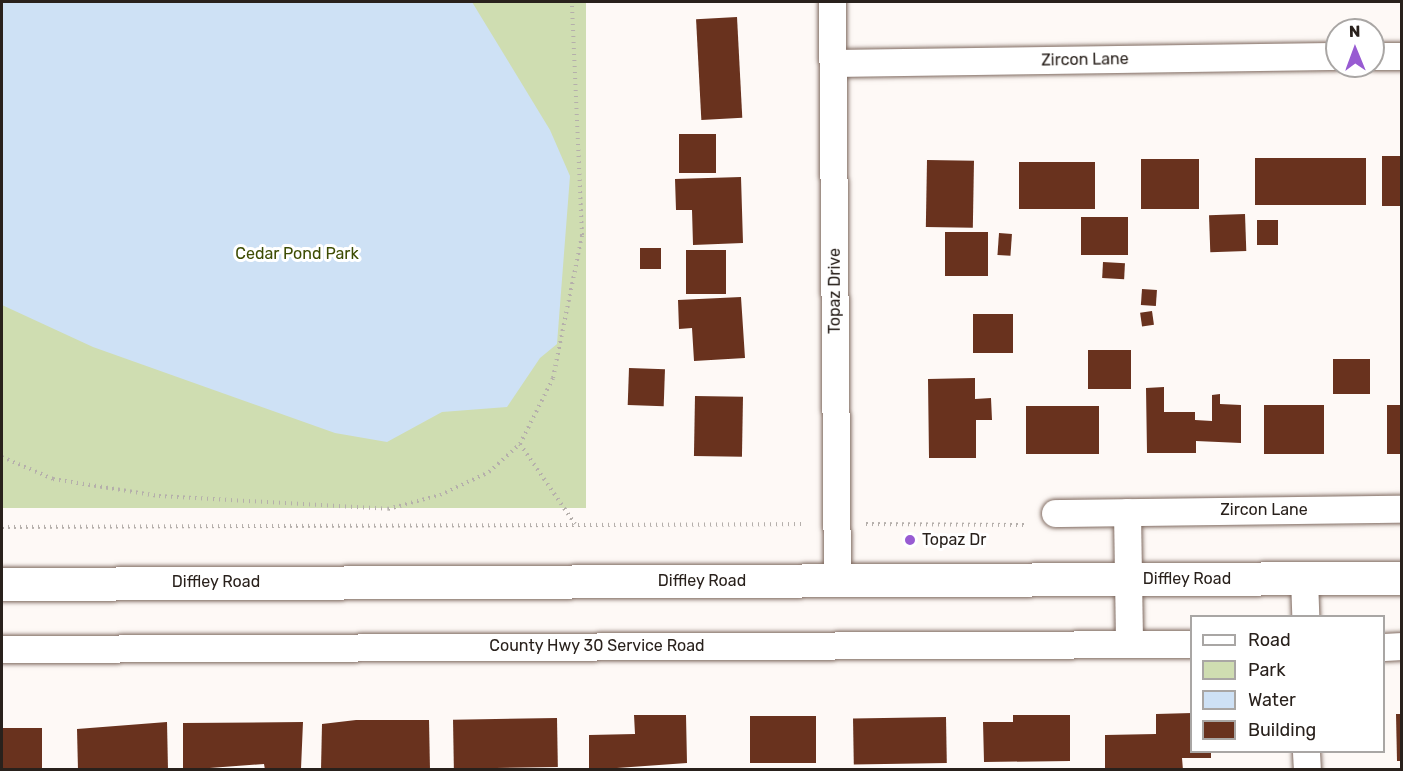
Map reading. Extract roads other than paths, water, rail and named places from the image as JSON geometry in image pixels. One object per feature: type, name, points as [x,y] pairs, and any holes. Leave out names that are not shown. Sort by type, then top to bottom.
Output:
[{"type":"main road","name":"Diffley Road","points":[[2,584],[1401,578]]},
{"type":"street","name":"Topaz Drive","points":[[832,2],[837,581]]},
{"type":"street","points":[[1385,56],[1401,56]]},
{"type":"street","name":"Zircon Lane","points":[[833,63],[1325,57]]},
{"type":"street","name":"Zircon Lane","points":[[1055,513],[1401,509]]},
{"type":"street","points":[[1127,512],[1129,642]]},
{"type":"street","points":[[1304,578],[1305,615]]},
{"type":"street","name":"County Hwy 30 Service Road","points":[[2,649],[1129,642],[1190,644]]},
{"type":"street","points":[[1385,646],[1401,646]]},
{"type":"street","points":[[1306,753],[1306,770]]},
{"type":"water","name":"Cedar Pond Park","points":[[2,2],[472,2],[550,130],[570,176],[557,344],[540,358],[507,407],[442,412],[387,442],[335,433],[93,347],[2,305]]},
{"type":"place","name":"Topaz Dr","points":[[910,540]]}]
